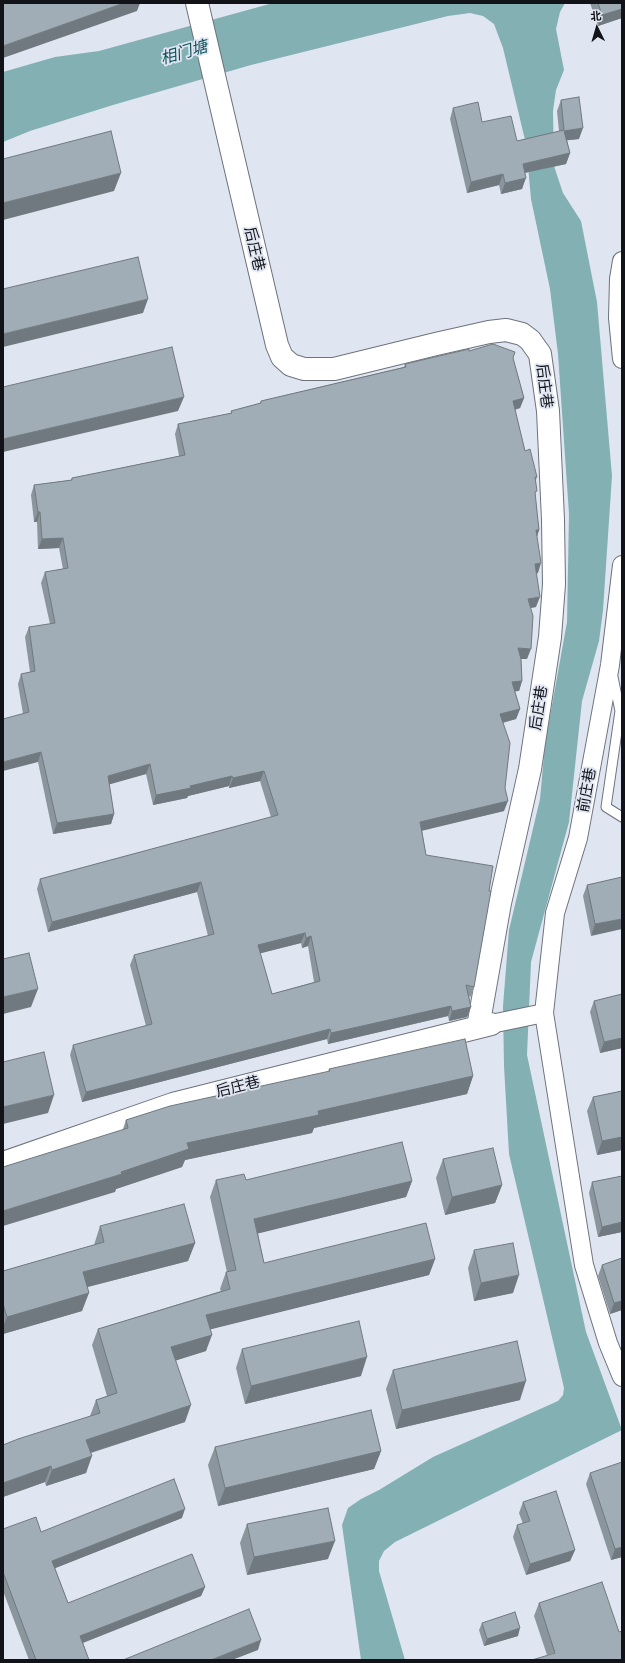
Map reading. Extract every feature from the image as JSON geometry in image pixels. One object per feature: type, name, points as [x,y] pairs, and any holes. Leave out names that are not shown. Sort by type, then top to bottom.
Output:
[{"type":"street","name":"后庄巷","points":[[199,8],[215,84],[277,345],[282,357],[291,364],[304,370],[334,369],[436,344],[489,332],[506,330],[522,334],[530,340],[540,354],[548,411],[553,520],[554,584],[550,637],[530,769],[500,903],[484,1025]]},
{"type":"street","points":[[622,261],[619,279],[618,318],[622,359]]},
{"type":"street","name":"前庄巷","points":[[622,565],[610,665],[578,838],[555,913],[544,1013],[584,1265],[608,1343],[622,1377]]},
{"type":"street","name":"后庄巷","points":[[3,1163],[173,1104],[484,1025],[544,1013]]},
{"type":"lane","points":[[610,665],[620,711],[606,807],[622,817]]},
{"type":"water","name":"相门塘","points":[[273,3],[565,3],[560,12],[556,29],[564,70],[556,90],[553,111],[554,166],[563,193],[581,221],[597,302],[612,476],[603,610],[599,641],[582,701],[569,822],[531,962],[527,1055],[586,1332],[622,1430],[395,1542],[384,1551],[379,1561],[379,1571],[405,1660],[361,1660],[342,1525],[348,1508],[433,1457],[558,1401],[563,1395],[564,1388],[509,1154],[504,1066],[503,1006],[509,930],[540,799],[545,744],[567,622],[569,514],[558,354],[550,289],[531,199],[526,144],[503,48],[494,24],[483,16],[470,13],[448,16],[251,65],[113,105],[30,131],[3,142],[3,72],[55,57],[99,51]]},
{"type":"building","points":[[3,3],[124,3],[3,46]]},
{"type":"building","points":[[598,3],[622,3],[622,9],[602,15]]},
{"type":"building","points":[[579,97],[583,128],[564,131],[570,153],[523,164],[526,178],[505,183],[503,174],[471,182],[453,108],[478,102],[482,122],[511,116],[517,141],[564,130],[561,100]]},
{"type":"building","points":[[111,131],[121,173],[3,203],[3,159]]},
{"type":"building","points":[[138,257],[148,299],[3,334],[3,289]]},
{"type":"building","points":[[493,344],[515,352],[513,358],[524,398],[513,401],[525,451],[530,449],[537,477],[535,477],[537,491],[535,492],[539,530],[536,530],[541,563],[535,564],[540,597],[528,599],[533,616],[531,649],[518,648],[521,659],[522,681],[512,682],[520,709],[500,714],[510,743],[505,788],[508,801],[420,822],[426,855],[493,866],[489,891],[491,891],[474,987],[466,985],[471,1007],[452,1011],[451,1006],[331,1033],[330,1029],[86,1092],[73,1045],[152,1024],[134,955],[214,934],[201,882],[52,922],[40,879],[278,815],[264,771],[233,778],[232,776],[190,786],[191,788],[156,795],[150,764],[108,776],[114,814],[57,823],[41,752],[3,762],[3,719],[29,712],[21,674],[35,671],[29,627],[55,623],[45,572],[68,568],[63,538],[42,539],[40,512],[38,512],[34,485],[72,480],[72,478],[185,455],[178,424],[232,413],[231,411],[261,403],[261,401],[406,367],[405,364],[469,349],[469,351]],"holes":[[[305,933],[306,938],[311,936],[320,981],[272,994],[258,945]]]},
{"type":"building","points":[[172,347],[184,397],[3,439],[3,387]]},
{"type":"building","points":[[622,877],[622,919],[595,924],[587,885]]},
{"type":"building","points":[[29,953],[38,989],[3,997],[3,959]]},
{"type":"building","points":[[622,994],[622,1038],[604,1042],[594,1001]]},
{"type":"building","points":[[465,1039],[473,1076],[318,1111],[319,1115],[187,1143],[189,1149],[121,1172],[122,1174],[3,1211],[3,1167],[128,1128],[126,1120],[170,1106],[330,1071],[329,1069]]},
{"type":"building","points":[[44,1052],[54,1095],[3,1107],[3,1062]]},
{"type":"building","points":[[622,1091],[622,1137],[602,1141],[593,1097]]},
{"type":"building","points":[[402,1142],[412,1181],[254,1219],[264,1263],[426,1223],[435,1259],[206,1315],[212,1335],[171,1347],[191,1405],[86,1440],[92,1456],[52,1470],[51,1466],[3,1483],[3,1445],[100,1413],[96,1400],[117,1393],[98,1329],[230,1289],[226,1272],[236,1270],[216,1180],[244,1174],[246,1180]]},
{"type":"building","points":[[493,1148],[502,1185],[452,1197],[443,1159]]},
{"type":"building","points":[[622,1176],[622,1222],[602,1227],[592,1182]]},
{"type":"building","points":[[184,1204],[195,1243],[83,1272],[89,1293],[7,1317],[3,1304],[3,1271],[104,1242],[100,1226]]},
{"type":"building","points":[[513,1243],[519,1275],[481,1283],[474,1250]]},
{"type":"building","points":[[622,1258],[622,1301],[614,1303],[602,1265]]},
{"type":"building","points":[[359,1321],[367,1357],[251,1386],[242,1349]]},
{"type":"building","points":[[517,1341],[526,1381],[402,1410],[393,1370]]},
{"type":"building","points":[[371,1410],[381,1451],[225,1488],[215,1447]]},
{"type":"building","points":[[622,1462],[622,1547],[615,1549],[590,1473]]},
{"type":"building","points":[[174,1479],[185,1509],[52,1561],[68,1603],[192,1554],[205,1587],[80,1636],[89,1660],[36,1660],[3,1572],[3,1529],[36,1517],[41,1532]]},
{"type":"building","points":[[556,1491],[575,1550],[530,1564],[517,1525],[530,1521],[523,1502]]},
{"type":"building","points":[[328,1508],[335,1541],[254,1557],[247,1524]]},
{"type":"building","points":[[602,1582],[619,1632],[622,1631],[622,1660],[532,1660],[555,1653],[539,1603]]},
{"type":"building","points":[[249,1609],[261,1640],[211,1660],[123,1660]]},
{"type":"building","points":[[515,1612],[520,1628],[487,1639],[482,1623]]}]
